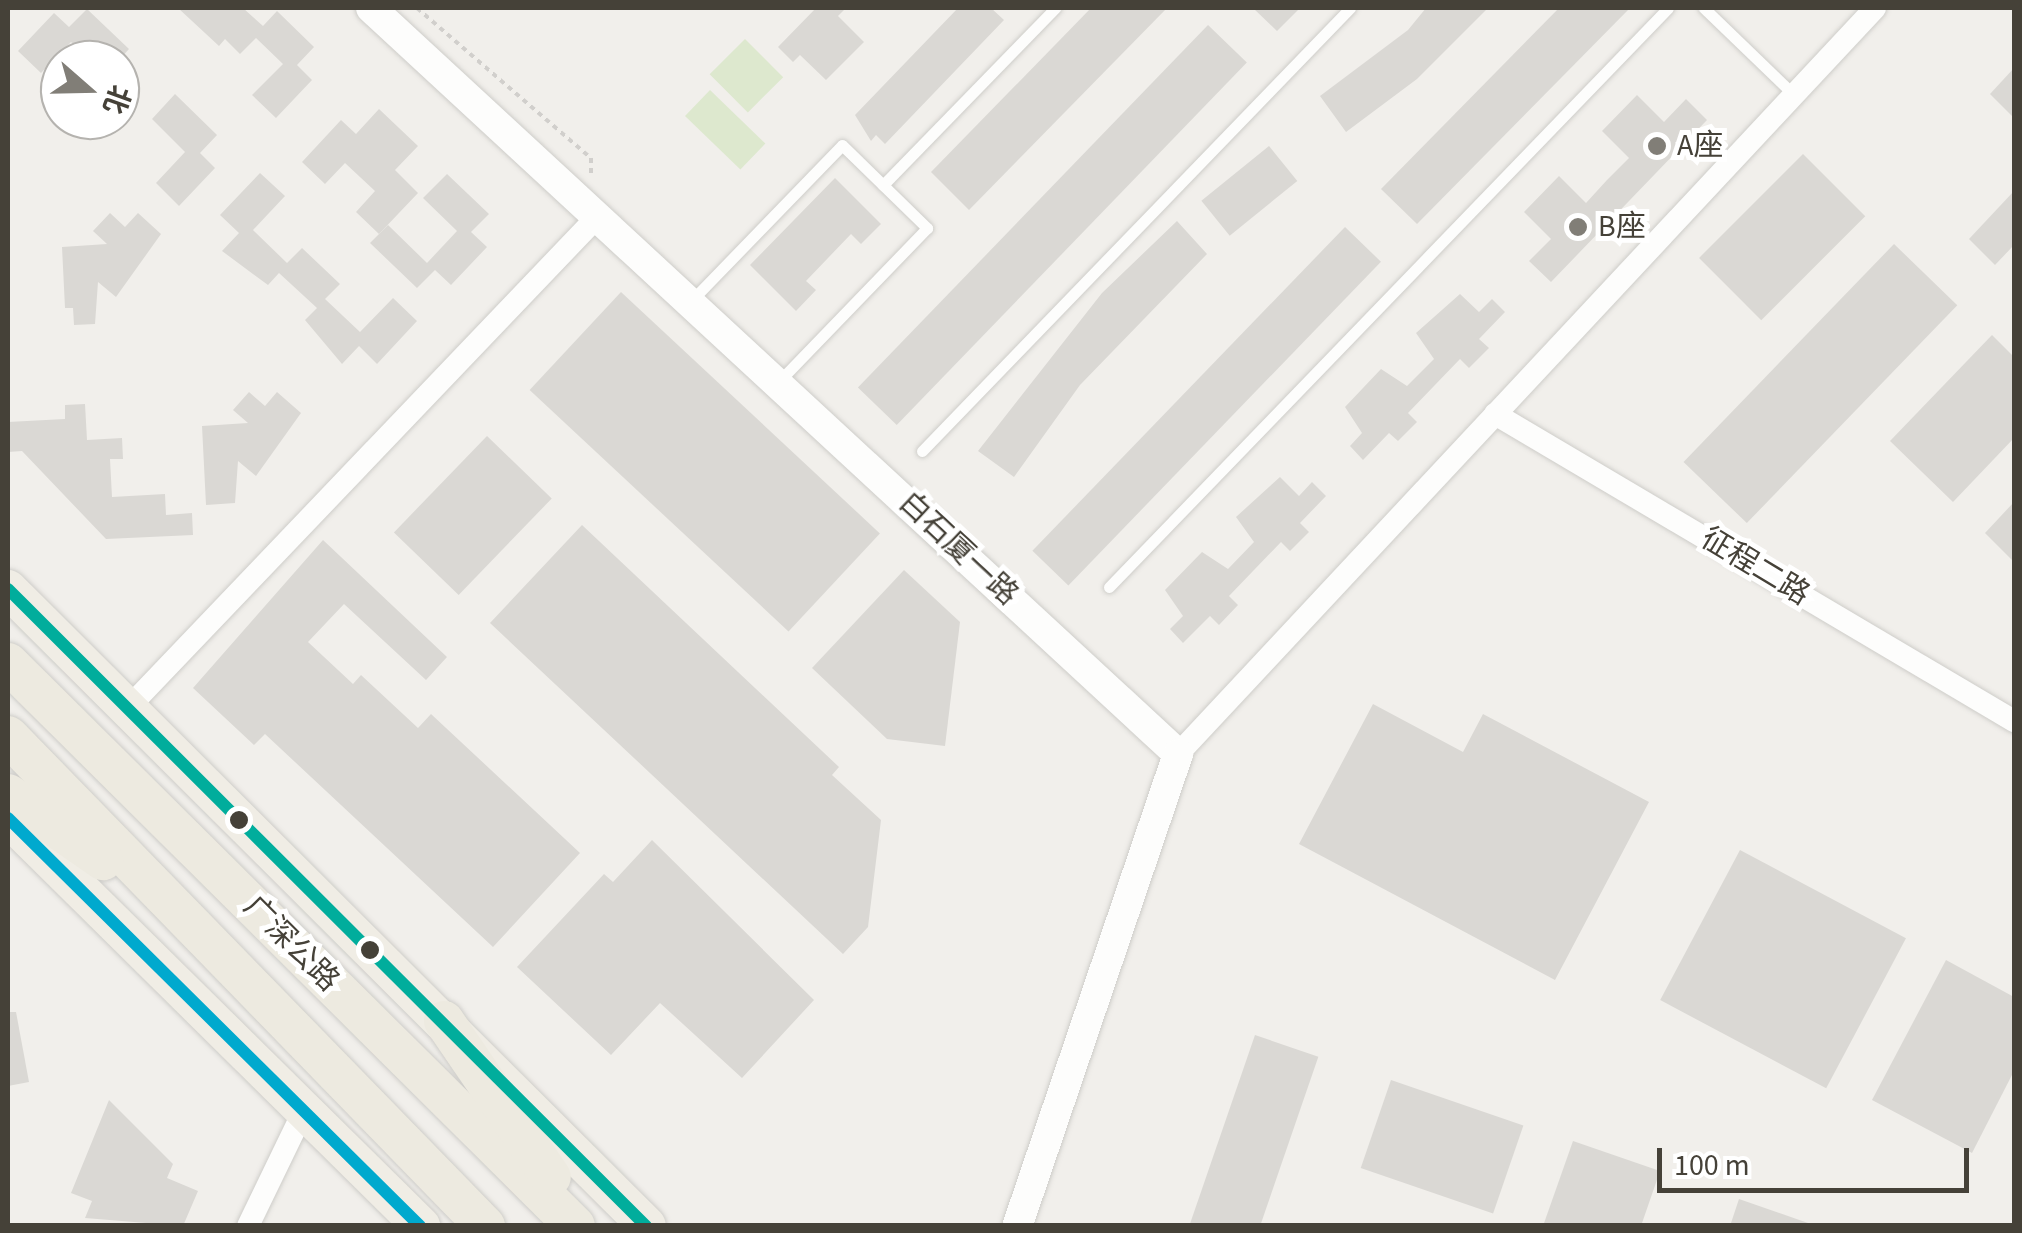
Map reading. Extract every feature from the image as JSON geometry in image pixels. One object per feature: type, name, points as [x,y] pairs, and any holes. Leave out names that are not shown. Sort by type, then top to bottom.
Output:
[{"type":"highway","name":"广深公路","points":[[8,663],[575,1226]]},
{"type":"highway","name":"广深公路","points":[[8,736],[485,1226]]},
{"type":"highway","points":[[8,794],[179,912]]},
{"type":"highway","points":[[444,1021],[585,1226]]},
{"type":"main road","points":[[8,589],[647,1226]]},
{"type":"main road","points":[[8,818],[421,1226]]},
{"type":"street","name":"白石厦一路","points":[[371,8],[1178,754]]},
{"type":"street","points":[[1017,1226],[1178,754],[1875,8]]},
{"type":"street","points":[[128,708],[595,211]]},
{"type":"street","name":"征程二路","points":[[1496,414],[2014,721]]},
{"type":"street","points":[[248,1226],[304,1110]]},
{"type":"lane","points":[[883,185],[1054,8]]},
{"type":"lane","points":[[922,451],[1350,8]]},
{"type":"lane","points":[[1108,586],[1668,8]]},
{"type":"lane","points":[[1704,8],[1794,95]]},
{"type":"lane","points":[[691,301],[842,145],[926,228],[778,381]]},
{"type":"path","points":[[417,8],[592,158],[595,211]]},
{"type":"green space","points":[[745,39],[783,77],[748,113],[710,74]]},
{"type":"green space","points":[[710,90],[765,143],[740,169],[685,116]]},
{"type":"building","points":[[178,8],[243,8],[263,26],[277,11],[314,47],[297,65],[312,80],[276,118],[252,95],[283,64],[256,38],[240,54],[225,39],[219,46]]},
{"type":"building","points":[[816,8],[846,8],[838,16],[864,42],[826,80],[800,55],[793,62],[778,47]]},
{"type":"building","points":[[958,8],[991,8],[1004,20],[885,144],[876,135],[871,141],[855,115]]},
{"type":"building","points":[[1091,8],[1167,8],[969,210],[931,172]]},
{"type":"building","points":[[1253,8],[1300,8],[1277,31]]},
{"type":"building","points":[[1426,8],[1488,8],[1417,79],[1346,132],[1320,96],[1408,30]]},
{"type":"building","points":[[1559,8],[1630,8],[1417,224],[1381,189]]},
{"type":"building","points":[[87,9],[120,40],[40,40],[40,72],[18,51],[54,13],[69,27]]},
{"type":"building","points":[[1208,25],[1247,63],[897,425],[858,388]]},
{"type":"building","points":[[2014,68],[2014,118],[1990,94]]},
{"type":"building","points":[[175,94],[217,135],[200,153],[215,168],[179,206],[156,183],[185,152],[152,119]]},
{"type":"building","points":[[1637,95],[1664,122],[1686,99],[1707,120],[1551,282],[1529,261],[1551,239],[1524,212],[1559,176],[1586,203],[1629,158],[1602,131]]},
{"type":"building","points":[[379,109],[418,146],[395,170],[418,193],[379,234],[356,212],[375,191],[345,163],[325,184],[302,162],[341,120],[356,134]]},
{"type":"building","points":[[1269,146],[1297,181],[1230,236],[1201,201]]},
{"type":"building","points":[[1803,154],[1865,216],[1761,320],[1699,258]]},
{"type":"building","points":[[260,173],[285,196],[253,230],[287,263],[302,248],[340,284],[325,299],[360,332],[393,298],[417,321],[377,364],[359,346],[342,364],[305,320],[317,308],[279,273],[268,285],[222,251],[239,233],[220,215]]},
{"type":"building","points":[[447,174],[489,214],[471,232],[487,247],[451,285],[435,270],[417,288],[370,243],[388,225],[427,263],[457,231],[423,198]]},
{"type":"building","points":[[835,178],[881,224],[861,244],[851,234],[806,281],[816,290],[796,311],[750,265]]},
{"type":"building","points":[[2014,191],[2014,245],[1995,265],[1969,239]]},
{"type":"building","points":[[110,213],[125,227],[138,213],[161,234],[116,297],[98,282],[95,324],[74,325],[73,308],[65,308],[62,247],[107,244],[93,231]]},
{"type":"building","points":[[1177,221],[1207,254],[1080,385],[1014,477],[978,451],[1102,293]]},
{"type":"building","points":[[1345,227],[1381,262],[1068,585],[1032,551]]},
{"type":"building","points":[[1894,244],[1957,305],[1747,523],[1684,462]]},
{"type":"building","points":[[621,292],[880,533],[789,631],[530,390]]},
{"type":"building","points":[[1460,294],[1479,312],[1492,299],[1505,312],[1479,339],[1489,348],[1469,368],[1460,359],[1408,413],[1417,422],[1398,441],[1389,433],[1363,460],[1350,446],[1362,433],[1345,407],[1381,369],[1407,386],[1434,359],[1416,333]]},
{"type":"building","points":[[1992,335],[2014,357],[2014,438],[1953,502],[1890,441]]},
{"type":"building","points":[[249,392],[265,406],[277,392],[301,413],[256,476],[238,461],[235,503],[206,505],[202,426],[248,423],[233,410]]},
{"type":"building","points":[[85,404],[87,440],[122,438],[123,459],[110,459],[112,497],[165,494],[166,515],[192,513],[193,535],[106,539],[22,451],[8,452],[8,422],[65,419],[65,405]]},
{"type":"building","points":[[487,436],[552,499],[459,595],[394,532]]},
{"type":"building","points":[[1280,477],[1299,496],[1312,482],[1326,496],[1300,523],[1309,532],[1290,551],[1281,542],[1229,596],[1238,605],[1219,625],[1210,616],[1183,643],[1170,629],[1183,616],[1165,590],[1202,552],[1228,569],[1254,542],[1236,517]]},
{"type":"building","points":[[2014,502],[2014,562],[1985,533]]},
{"type":"building","points":[[582,525],[839,767],[832,775],[881,820],[868,927],[843,954],[490,623]]},
{"type":"building","points":[[323,540],[447,657],[426,680],[344,604],[308,642],[353,684],[361,675],[418,728],[431,714],[580,853],[493,947],[265,734],[254,745],[193,688]]},
{"type":"building","points":[[904,570],[960,622],[945,746],[887,739],[812,668]]},
{"type":"building","points":[[1373,704],[1463,752],[1483,714],[1649,802],[1555,980],[1299,844]]},
{"type":"building","points":[[652,840],[814,1000],[742,1078],[660,1003],[611,1055],[517,967],[604,874],[613,882]]},
{"type":"building","points":[[1740,850],[1906,938],[1826,1088],[1660,1000]]},
{"type":"building","points":[[1946,960],[2014,997],[2014,1071],[1972,1153],[1872,1100]]},
{"type":"building","points":[[8,1012],[16,1012],[29,1082],[8,1086]]},
{"type":"building","points":[[1255,1035],[1318,1057],[1260,1226],[1189,1226]]},
{"type":"building","points":[[1391,1080],[1523,1126],[1493,1214],[1361,1168]]},
{"type":"building","points":[[109,1100],[173,1164],[167,1178],[198,1191],[183,1226],[85,1218],[92,1201],[71,1193]]},
{"type":"building","points":[[1573,1141],[1660,1171],[1641,1226],[1543,1226]]},
{"type":"building","points":[[1739,1199],[1808,1223],[1807,1226],[1730,1226]]},
{"type":"transit line","points":[[8,589],[646,1226]]},
{"type":"transit line","points":[[8,818],[420,1226]]},
{"type":"place","name":"A座","points":[[1657,146]]},
{"type":"place","name":"B座","points":[[1578,227]]}]
